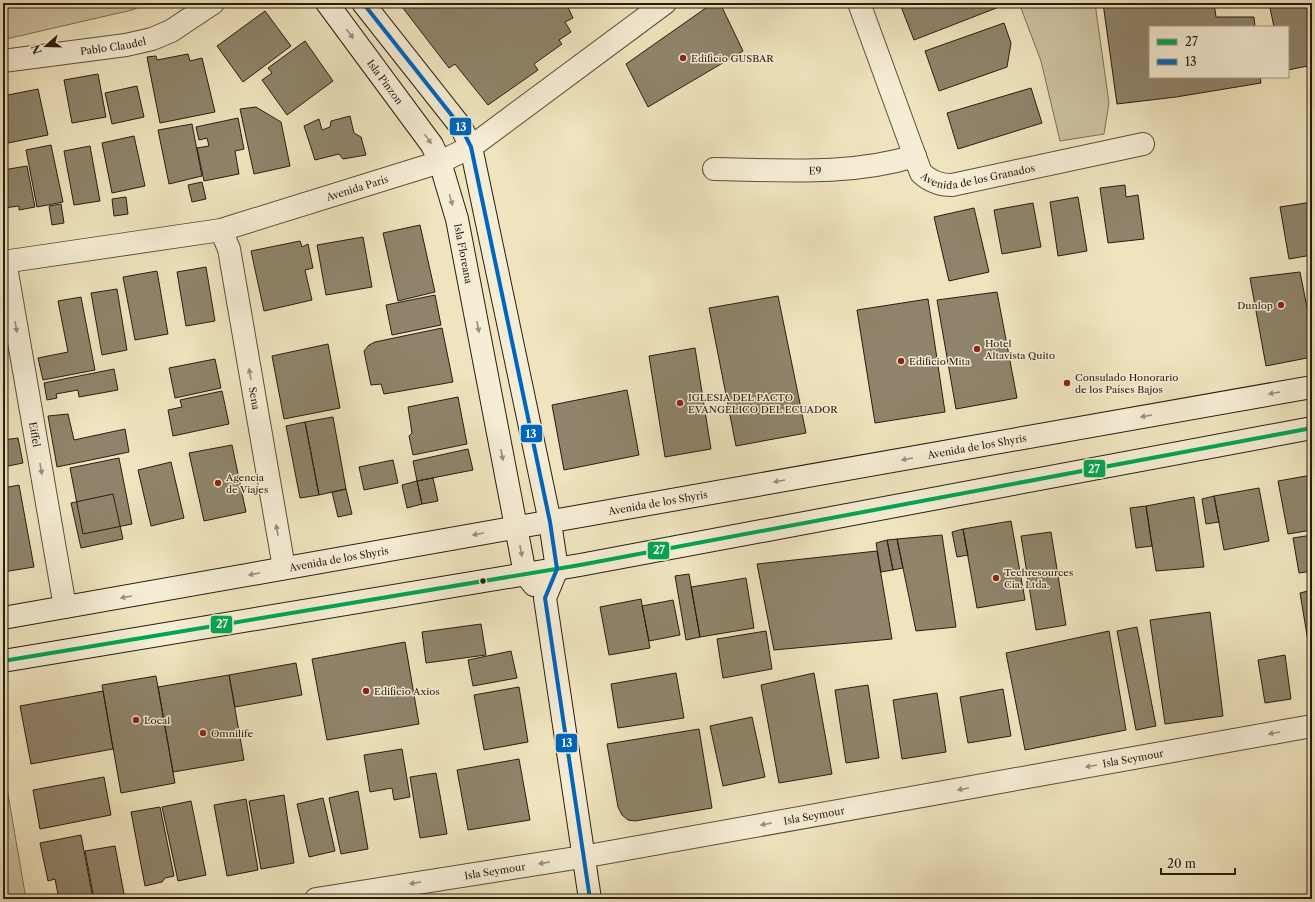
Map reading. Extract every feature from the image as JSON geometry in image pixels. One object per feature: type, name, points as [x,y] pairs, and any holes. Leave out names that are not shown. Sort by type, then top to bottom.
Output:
[{"type":"street","name":"Pablo Claudel","points":[[3,61],[126,45],[152,38],[171,31],[212,3]]},
{"type":"street","name":"Isla Pinzon","points":[[327,3],[432,145],[440,162]]},
{"type":"street","points":[[363,3],[461,127],[471,147],[550,522],[557,569],[545,598],[582,857],[590,899]]},
{"type":"street","name":"Avenida París","points":[[4,261],[221,230],[440,162],[471,147],[666,3]]},
{"type":"street","name":"Avenida de los Granados","points":[[859,3],[915,156],[922,173],[928,179],[943,185],[952,185],[1143,144]]},
{"type":"street","name":"E9","points":[[714,169],[843,170],[886,164],[915,156]]},
{"type":"street","name":"Isla Floreana","points":[[440,162],[457,219],[525,574],[545,598]]},
{"type":"street","name":"Sena","points":[[221,230],[229,249],[284,568]]},
{"type":"street","name":"Eiffel","points":[[4,261],[65,607]]},
{"type":"street","name":"Avenida de los Shyris","points":[[3,618],[1312,386]]},
{"type":"street","points":[[3,661],[557,569],[1312,428]]},
{"type":"street","name":"Isla Seymour","points":[[316,899],[582,857],[1312,726]]},
{"type":"shaded area","points":[[3,3],[148,3],[132,10],[6,39],[3,25]]},
{"type":"shaded area","points":[[1019,3],[1095,3],[1109,103],[1104,134],[1060,141],[1041,61]]},
{"type":"shaded area","points":[[3,765],[26,899],[3,899]]},
{"type":"building","points":[[399,3],[566,3],[573,18],[565,22],[571,32],[559,40],[562,44],[534,64],[538,70],[488,105],[455,64],[449,68]]},
{"type":"building","name":"Edificio GUSBAR","points":[[713,3],[720,3],[743,51],[648,107],[626,64]]},
{"type":"building","points":[[1003,3],[1004,5],[914,40],[900,4]]},
{"type":"building","points":[[1103,3],[1214,3],[1216,17],[1254,17],[1255,26],[1149,26],[1149,78],[1260,78],[1261,83],[1176,97],[1117,104]]},
{"type":"building","points":[[1269,3],[1312,3],[1312,65],[1289,70],[1289,26],[1274,26]]},
{"type":"building","points":[[265,11],[291,46],[243,82],[217,46]]},
{"type":"building","points":[[1004,23],[1011,43],[1007,67],[939,91],[925,51]]},
{"type":"building","points":[[305,41],[333,81],[287,115],[262,80],[272,73],[268,68]]},
{"type":"building","points":[[188,54],[190,61],[202,58],[215,112],[160,123],[147,57],[156,56],[157,60]]},
{"type":"building","points":[[98,74],[106,117],[72,123],[64,80]]},
{"type":"building","points":[[137,86],[144,117],[112,124],[105,93]]},
{"type":"building","points":[[1031,88],[1042,123],[958,149],[947,113]]},
{"type":"building","points":[[38,89],[48,135],[3,144],[3,96]]},
{"type":"building","points":[[256,107],[281,122],[290,166],[254,174],[240,109]]},
{"type":"building","points":[[350,116],[354,133],[361,137],[366,155],[343,159],[339,154],[315,160],[304,126],[319,119],[322,130],[330,127],[331,121]]},
{"type":"building","points":[[238,118],[244,149],[235,151],[239,174],[204,181],[197,148],[209,146],[207,138],[199,140],[196,127]]},
{"type":"building","points":[[192,124],[202,176],[169,184],[158,130]]},
{"type":"building","points":[[134,136],[145,186],[112,193],[102,143]]},
{"type":"building","points":[[51,145],[63,202],[37,207],[26,150]]},
{"type":"building","points":[[90,146],[100,201],[74,205],[64,151]]},
{"type":"building","points":[[27,166],[35,207],[19,210],[19,206],[4,208],[3,170]]},
{"type":"building","points":[[202,182],[206,199],[192,202],[188,185]]},
{"type":"building","points":[[1125,185],[1126,197],[1138,195],[1144,239],[1108,243],[1100,188]]},
{"type":"building","points":[[126,197],[128,214],[114,216],[112,199]]},
{"type":"building","points":[[1078,197],[1087,251],[1058,256],[1050,202]]},
{"type":"building","points":[[1312,202],[1312,255],[1289,259],[1280,207]]},
{"type":"building","points":[[1033,203],[1041,247],[1002,254],[994,210]]},
{"type":"building","points":[[61,204],[64,223],[52,225],[49,206]]},
{"type":"building","points":[[974,208],[989,272],[949,281],[934,217]]},
{"type":"building","points":[[420,225],[435,292],[398,301],[383,233]]},
{"type":"building","points":[[363,237],[372,287],[326,295],[317,245]]},
{"type":"building","points":[[300,241],[302,247],[308,244],[313,268],[305,270],[312,300],[264,311],[251,251]]},
{"type":"building","points":[[206,267],[215,321],[186,326],[177,272]]},
{"type":"building","points":[[157,271],[168,334],[135,340],[123,277]]},
{"type":"building","name":"Dunlop","points":[[1300,272],[1312,333],[1312,357],[1266,366],[1250,278]]},
{"type":"building","points":[[117,289],[127,350],[102,355],[91,293]]},
{"type":"building","name":"Hotel Altavista Quito","points":[[997,292],[1017,398],[956,409],[937,300]]},
{"type":"building","points":[[435,295],[441,325],[392,335],[386,305]]},
{"type":"building","points":[[778,296],[806,433],[736,446],[709,308]]},
{"type":"building","points":[[81,297],[95,370],[43,380],[38,358],[68,352],[58,301]]},
{"type":"building","name":"Edificio Mita","points":[[928,299],[945,412],[875,423],[857,310]]},
{"type":"building","points":[[442,328],[453,382],[384,394],[381,384],[371,385],[364,351],[369,345],[375,342]]},
{"type":"building","points":[[328,344],[340,408],[284,419],[272,356]]},
{"type":"building","name":"IGLESIA DEL PACTO EVANGELICO DEL ECUADOR","points":[[695,348],[711,449],[665,457],[649,356]]},
{"type":"building","points":[[215,359],[221,388],[175,398],[169,368]]},
{"type":"building","points":[[114,369],[118,390],[79,397],[78,390],[56,394],[57,398],[47,400],[44,383]]},
{"type":"building","points":[[627,390],[639,455],[564,470],[552,405]]},
{"type":"building","points":[[222,391],[229,424],[173,436],[168,410],[182,407],[180,400]]},
{"type":"building","points":[[458,397],[467,444],[413,455],[409,436],[412,433],[408,407]]},
{"type":"building","points":[[68,414],[74,440],[125,429],[129,452],[57,467],[48,416]]},
{"type":"building","points":[[333,417],[346,489],[319,495],[305,422]]},
{"type":"building","points":[[305,422],[319,495],[300,498],[286,426]]},
{"type":"building","points":[[18,438],[23,463],[3,467],[3,440]]},
{"type":"building","name":"Agencia de Viajes","points":[[232,445],[246,512],[204,521],[189,453]]},
{"type":"building","points":[[468,449],[473,470],[417,481],[413,461]]},
{"type":"building","points":[[119,458],[132,524],[83,534],[70,468]]},
{"type":"building","points":[[393,460],[398,483],[364,490],[359,467]]},
{"type":"building","points":[[171,462],[184,518],[151,526],[138,470]]},
{"type":"building","points":[[1312,475],[1312,530],[1288,534],[1278,481]]},
{"type":"building","points":[[433,478],[438,501],[422,504],[417,481]]},
{"type":"building","points":[[417,481],[422,504],[407,508],[402,485]]},
{"type":"building","points":[[19,485],[34,567],[3,572],[3,488]]},
{"type":"building","points":[[1259,488],[1269,541],[1224,550],[1214,496]]},
{"type":"building","points":[[346,489],[352,514],[338,517],[332,492]]},
{"type":"building","points":[[113,494],[123,539],[81,548],[71,503]]},
{"type":"building","points":[[1214,496],[1219,522],[1206,524],[1202,499]]},
{"type":"building","points":[[1194,497],[1204,567],[1156,571],[1146,506]]},
{"type":"building","points":[[1146,506],[1152,546],[1136,548],[1130,508]]},
{"type":"building","name":"Techresources Cia. Ltda.","points":[[1011,521],[1025,600],[977,608],[963,529]]},
{"type":"building","points":[[963,529],[968,555],[957,557],[952,532]]},
{"type":"building","points":[[1051,532],[1066,625],[1036,630],[1021,536]]},
{"type":"building","points":[[942,535],[956,627],[916,631],[897,539]]},
{"type":"building","points":[[1312,535],[1312,571],[1299,573],[1293,538]]},
{"type":"building","points":[[897,539],[903,568],[893,570],[887,540]]},
{"type":"building","points":[[887,540],[893,570],[881,572],[876,543]]},
{"type":"building","points":[[877,551],[892,639],[774,650],[757,564]]},
{"type":"building","points":[[689,574],[700,637],[686,640],[675,576]]},
{"type":"building","points":[[746,578],[754,628],[700,637],[691,587]]},
{"type":"building","points":[[1312,590],[1312,665],[1300,593]]},
{"type":"building","points":[[641,599],[650,648],[609,655],[600,607]]},
{"type":"building","points":[[673,600],[680,635],[649,641],[642,606]]},
{"type":"building","points":[[1210,612],[1223,716],[1165,724],[1150,620]]},
{"type":"building","points":[[481,624],[486,655],[426,663],[422,632]]},
{"type":"building","points":[[1137,627],[1156,726],[1136,730],[1117,631]]},
{"type":"building","points":[[766,631],[772,669],[723,678],[717,639]]},
{"type":"building","points":[[1109,631],[1126,730],[1025,750],[1006,653]]},
{"type":"building","name":"Edificio Axios","points":[[405,642],[419,724],[327,740],[312,659]]},
{"type":"building","points":[[511,651],[517,678],[473,686],[468,660]]},
{"type":"building","points":[[1285,655],[1291,699],[1265,703],[1258,660]]},
{"type":"building","points":[[296,663],[302,695],[235,707],[229,675]]},
{"type":"building","points":[[676,673],[684,718],[618,728],[611,684]]},
{"type":"building","points":[[814,673],[832,774],[779,783],[761,685]]},
{"type":"building","name":"Omnilife","points":[[229,675],[244,760],[173,772],[158,687]]},
{"type":"building","name":"Local","points":[[156,676],[175,783],[121,793],[102,685]]},
{"type":"building","points":[[868,685],[879,758],[846,763],[835,690]]},
{"type":"building","points":[[519,687],[528,742],[484,750],[474,695]]},
{"type":"building","points":[[1003,689],[1011,736],[968,743],[960,697]]},
{"type":"building","points":[[103,691],[113,749],[31,764],[20,706]]},
{"type":"building","points":[[937,693],[946,752],[902,759],[893,700]]},
{"type":"building","points":[[752,717],[765,777],[723,786],[710,726]]},
{"type":"building","points":[[699,729],[712,808],[635,821],[628,820],[622,815],[618,807],[607,744]]},
{"type":"building","points":[[402,749],[410,797],[394,800],[392,788],[370,792],[364,755]]},
{"type":"building","points":[[519,759],[530,820],[468,830],[457,770]]},
{"type":"building","points":[[436,773],[447,834],[420,838],[410,777]]},
{"type":"building","points":[[104,777],[111,815],[40,829],[33,790]]},
{"type":"building","points":[[358,791],[368,849],[341,854],[329,798]]},
{"type":"building","points":[[284,795],[294,863],[261,869],[249,801]]},
{"type":"building","points":[[323,798],[335,851],[309,857],[297,804]]},
{"type":"building","points":[[246,799],[258,870],[227,876],[214,805]]},
{"type":"building","points":[[191,801],[206,875],[178,881],[162,807]]},
{"type":"building","points":[[160,807],[174,876],[165,878],[162,882],[145,886],[131,812]]},
{"type":"building","points":[[81,835],[93,899],[59,899],[55,879],[48,881],[40,843]]},
{"type":"building","points":[[115,846],[124,894],[94,899],[85,851]]},
{"type":"building","points":[[542,895],[543,899],[522,899]]},
{"type":"transit line","name":"13","points":[[363,3],[461,127],[471,147],[550,522],[557,569],[545,598],[590,899]]},
{"type":"transit line","name":"27","points":[[3,661],[580,565],[1312,428]]},
{"type":"place","name":"Edificio GUSBAR","points":[[683,58]]},
{"type":"place","name":"Dunlop","points":[[1281,305]]},
{"type":"place","name":"Hotel Altavista Quito","points":[[977,349]]},
{"type":"place","name":"Edificio Mita","points":[[901,361]]},
{"type":"place","name":"Consulado Honorario de los Países Bajos","points":[[1067,383]]},
{"type":"place","name":"IGLESIA DEL PACTO EVANGELICO DEL ECUADOR","points":[[680,403]]},
{"type":"place","name":"Agencia de Viajes","points":[[218,483]]},
{"type":"place","name":"Techresources Cia. Ltda.","points":[[996,578]]},
{"type":"place","name":"Edificio Axios","points":[[366,691]]},
{"type":"place","name":"Local","points":[[136,720]]},
{"type":"place","name":"Omnilife","points":[[203,733]]}]
